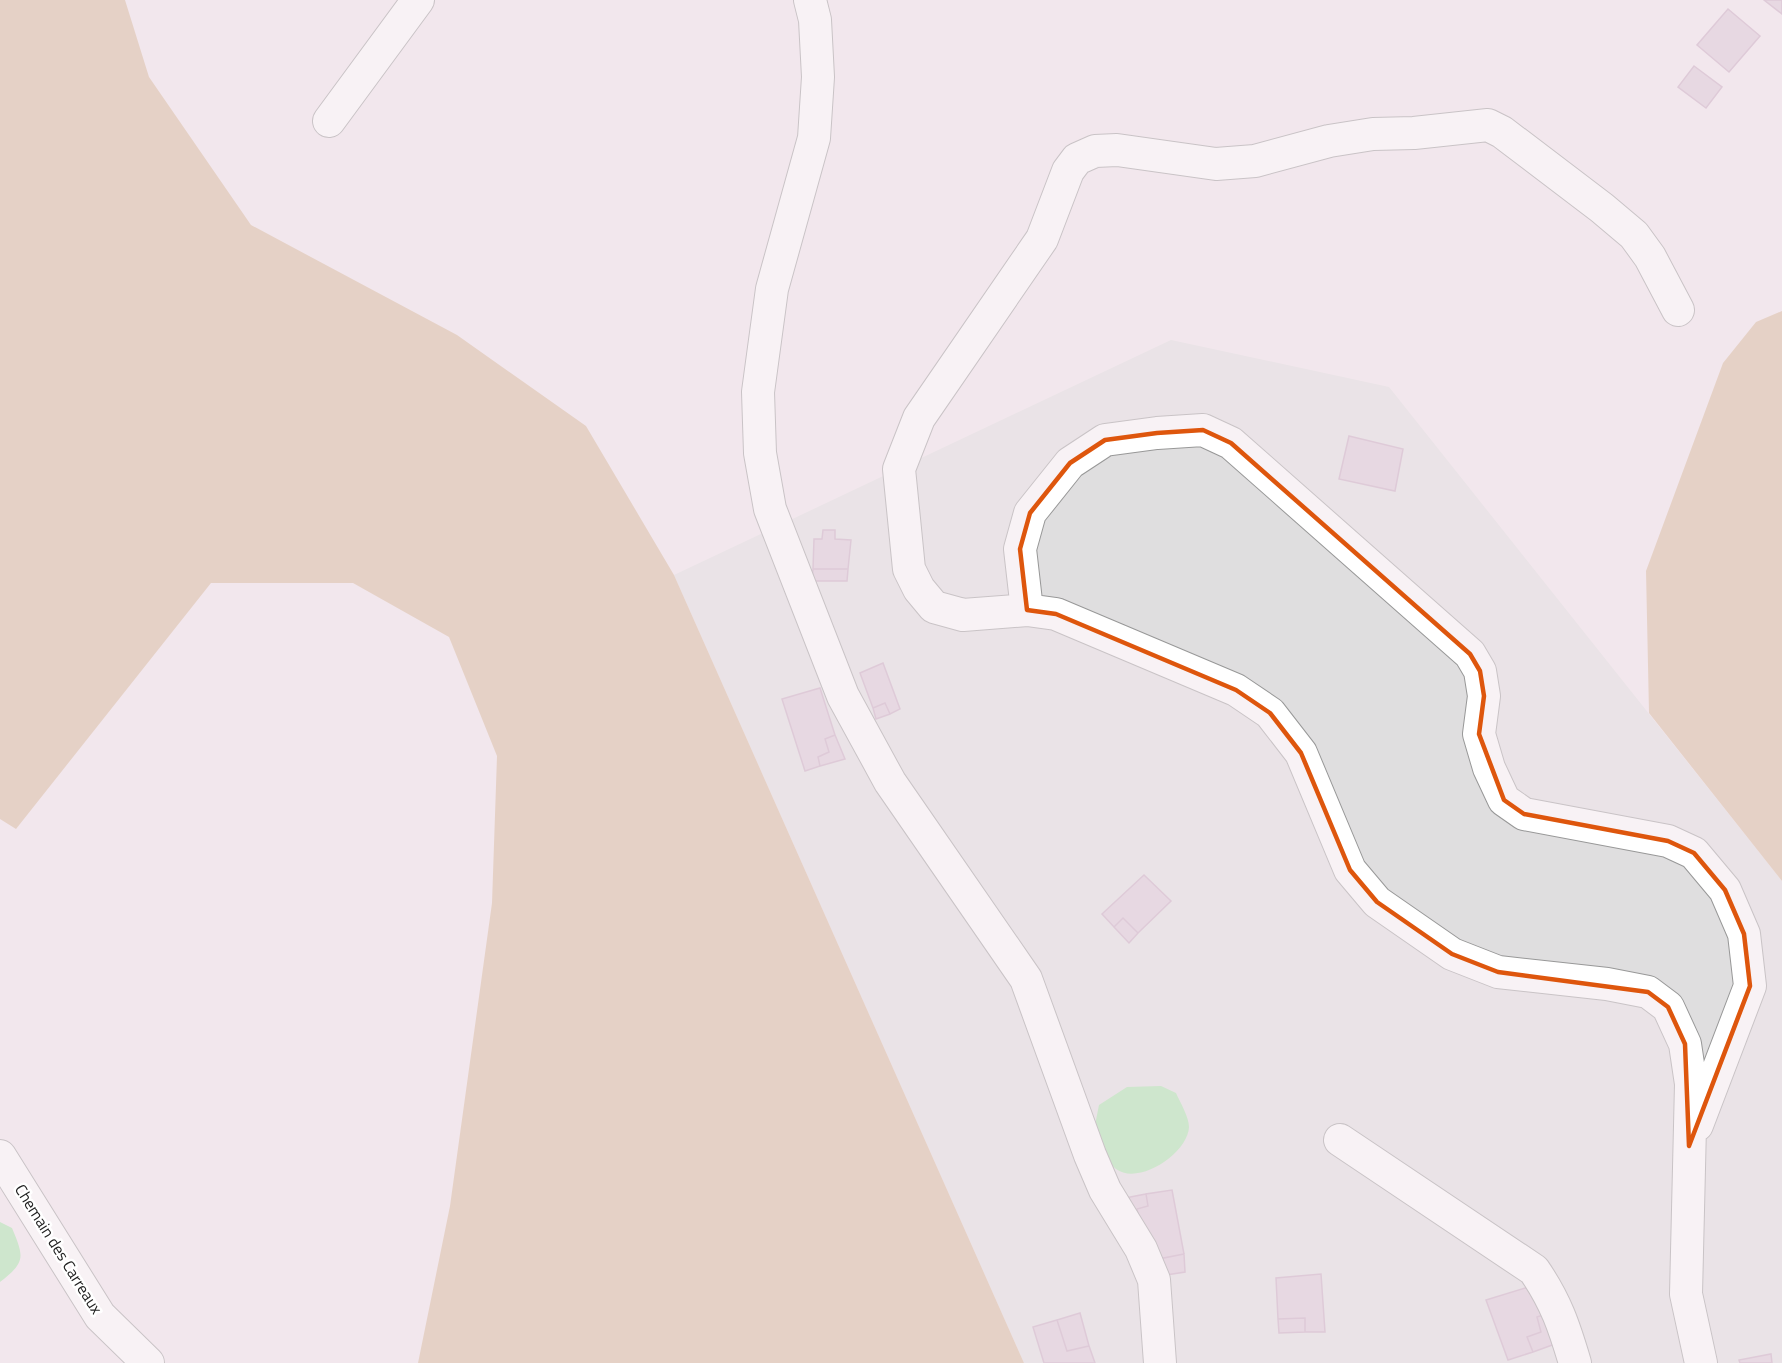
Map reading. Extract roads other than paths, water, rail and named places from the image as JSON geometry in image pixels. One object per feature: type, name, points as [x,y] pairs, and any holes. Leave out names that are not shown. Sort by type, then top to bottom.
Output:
[{"type":"street","points":[[329,121],[418,0]]},
{"type":"street","points":[[810,0],[815,20],[818,77],[814,138],[772,289],[758,392],[760,453],[770,509],[843,696],[890,782],[1026,979],[1105,1190],[1141,1249],[1154,1280],[1160,1363]]},
{"type":"street","points":[[1678,310],[1650,257],[1634,235],[1511,139],[1488,125],[1414,134],[1373,134],[1329,141],[1255,161],[1216,164],[1117,150],[1095,151],[1077,159],[1068,171],[1042,239],[919,418],[899,469],[909,568],[919,589],[934,607],[963,615],[1027,610],[1056,614],[1236,690],[1270,713],[1300,753],[1350,870],[1377,902],[1452,954],[1498,972],[1607,984],[1648,992],[1668,1007],[1685,1044],[1690,1084],[1686,1294],[1701,1363]]},
{"type":"street","points":[[1027,610],[1020,549],[1027,522],[1030,513],[1070,463],[1105,440],[1156,433],[1203,430],[1231,443],[1470,654],[1480,671],[1484,696],[1479,734],[1489,768],[1504,800],[1524,814],[1668,841],[1694,853],[1725,890],[1744,934],[1750,986],[1689,1146]]},
{"type":"street","points":[[1340,1140],[1534,1270],[1549,1291],[1561,1317],[1575,1363]]},
{"type":"street","name":"Chemain des Carreaux","points":[[0,1156],[100,1316],[148,1363]]}]
